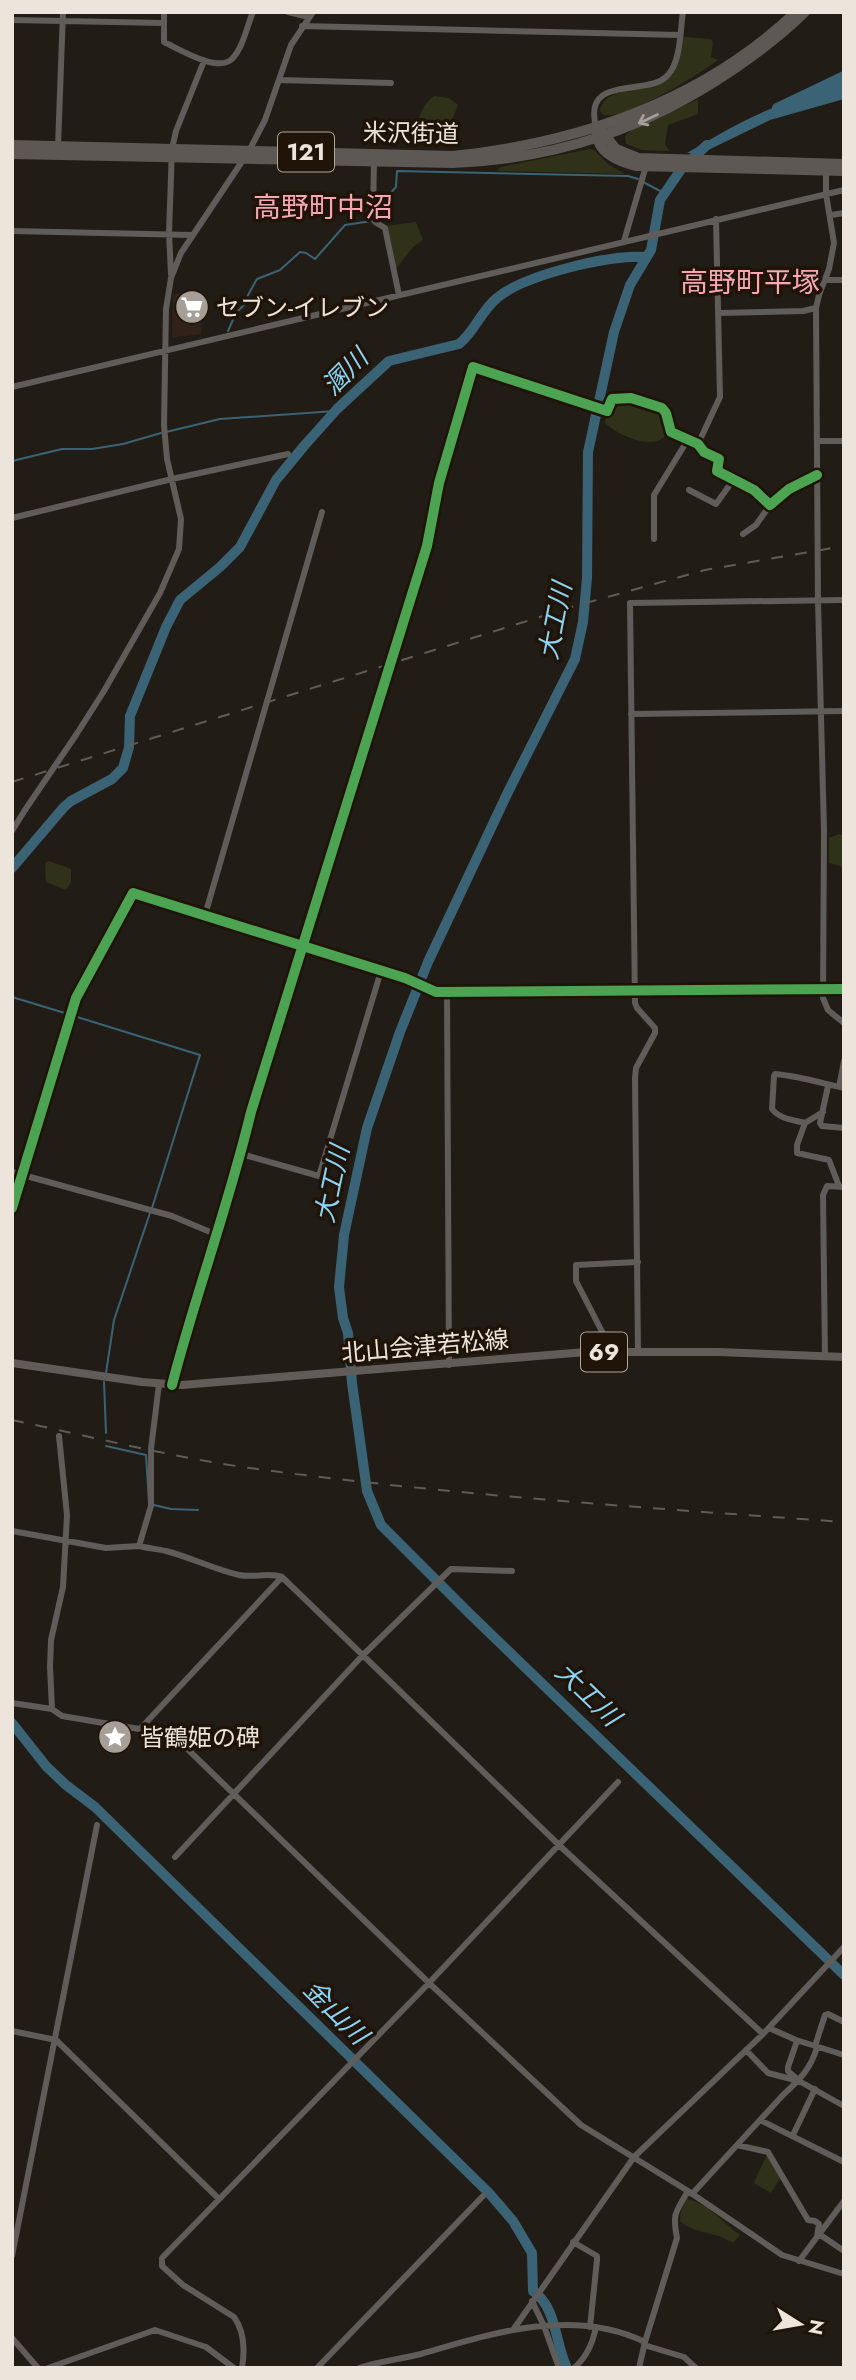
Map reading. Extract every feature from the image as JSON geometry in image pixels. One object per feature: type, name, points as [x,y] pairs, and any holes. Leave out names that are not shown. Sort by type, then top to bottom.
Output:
[{"type":"highway","name":"121","points":[[616,127],[712,75],[768,36],[796,12]]},
{"type":"highway","name":"121","points":[[600,134],[676,106],[773,42],[805,12]]},
{"type":"highway","name":"米沢街道","points":[[12,154],[453,156],[600,134]]},
{"type":"highway","points":[[600,134],[619,151],[648,164],[826,167],[844,164]]},
{"type":"highway","name":"米沢街道","points":[[12,145],[172,153]]},
{"type":"highway","points":[[826,167],[844,171]]},
{"type":"main road","name":"北山会津若松線","points":[[12,1363],[172,1385],[612,1351],[844,1357]]},
{"type":"street","points":[[58,146],[62,12]]},
{"type":"street","points":[[164,12],[164,42],[204,61],[219,64],[227,63],[233,58],[253,12]]},
{"type":"street","points":[[288,12],[311,15]]},
{"type":"street","points":[[600,134],[594,112],[597,103],[605,94],[615,89],[654,84],[667,77],[675,63],[683,12]]},
{"type":"street","points":[[171,278],[192,235],[247,155],[265,120],[287,55],[311,15]]},
{"type":"street","points":[[12,20],[164,23]]},
{"type":"street","points":[[302,26],[680,35]]},
{"type":"street","points":[[12,831],[130,647],[177,559],[181,519],[164,425],[166,309],[171,278],[169,233],[172,153],[176,131],[204,61]]},
{"type":"street","points":[[278,80],[391,83]]},
{"type":"street","points":[[375,157],[373,218],[385,228],[399,295]]},
{"type":"street","points":[[624,241],[648,164]]},
{"type":"street","points":[[826,167],[826,194],[834,233],[833,254],[816,308],[818,601],[824,831],[823,998],[828,1010],[844,1023]]},
{"type":"street","points":[[12,387],[844,190]]},
{"type":"street","points":[[831,215],[844,213]]},
{"type":"street","points":[[698,444],[720,397],[716,219]]},
{"type":"street","points":[[12,231],[192,235]]},
{"type":"street","points":[[824,280],[844,280]]},
{"type":"street","points":[[718,313],[803,311],[816,308]]},
{"type":"street","points":[[172,1385],[251,1112],[427,546],[439,483],[473,368],[607,411],[612,399],[620,397],[655,405],[666,413],[671,432],[698,444],[704,452],[719,459],[717,471],[754,489],[770,505]]},
{"type":"street","points":[[654,539],[654,495],[687,441]]},
{"type":"street","points":[[817,441],[844,441]]},
{"type":"street","points":[[12,518],[288,454]]},
{"type":"street","points":[[743,534],[756,525],[770,505],[789,489],[817,475]]},
{"type":"street","points":[[689,490],[716,504],[734,479]]},
{"type":"street","points":[[205,915],[322,512]]},
{"type":"street","points":[[638,1351],[636,1070],[655,1028],[637,1008],[636,991],[630,603],[844,600]]},
{"type":"street","points":[[631,715],[844,711]]},
{"type":"street","points":[[12,1208],[76,998],[133,893],[413,981],[436,992],[844,989]]},
{"type":"street","points":[[241,1154],[319,1176],[381,971]]},
{"type":"street","points":[[447,993],[449,1365]]},
{"type":"street","points":[[805,1123],[786,1119],[772,1109],[774,1076],[802,1076],[841,1088],[844,1061]]},
{"type":"street","points":[[828,1086],[820,1124],[844,1128]]},
{"type":"street","points":[[822,1112],[805,1123],[797,1153],[829,1160],[841,1186],[827,1186],[823,1195],[825,1356]]},
{"type":"street","points":[[12,1172],[172,1216],[215,1234]]},
{"type":"street","points":[[612,1351],[576,1281],[576,1265],[638,1262]]},
{"type":"street","points":[[138,1546],[151,1503],[151,1449],[159,1384]]},
{"type":"street","points":[[52,1709],[51,1640],[63,1587],[67,1516],[59,1436]]},
{"type":"street","points":[[12,1531],[106,1549],[138,1546],[167,1551],[212,1569],[247,1577],[282,1577],[560,1846],[762,2034]]},
{"type":"street","points":[[175,1857],[363,1655],[451,1569],[512,1571]]},
{"type":"street","points":[[140,1729],[282,1577]]},
{"type":"street","points":[[12,1703],[52,1709],[62,1716],[171,1734],[429,1983],[581,2125],[690,2192],[782,2255],[844,2274]]},
{"type":"street","points":[[242,2368],[244,2345],[242,2333],[234,2317],[183,2285],[161,2263],[162,2258],[429,1983],[618,1782]]},
{"type":"street","points":[[12,2256],[97,1825]]},
{"type":"street","points":[[513,2330],[634,2157],[769,2028],[844,1947]]},
{"type":"street","points":[[639,2368],[644,2343],[677,2238],[675,2213],[690,2192],[799,2081],[813,2059],[825,2015],[844,2022]]},
{"type":"street","points":[[769,2028],[797,2041],[844,2055]]},
{"type":"street","points":[[12,2032],[56,2040],[219,2199]]},
{"type":"street","points":[[797,2041],[788,2071],[799,2081]]},
{"type":"street","points":[[746,2050],[768,2073],[799,2081],[844,2106]]},
{"type":"street","points":[[793,2135],[815,2089]]},
{"type":"street","points":[[760,2120],[844,2162]]},
{"type":"street","points":[[737,2145],[768,2152],[808,2220],[819,2224],[818,2235]]},
{"type":"street","points":[[317,2368],[483,2196]]},
{"type":"street","points":[[799,2261],[844,2202]]},
{"type":"street","points":[[818,2235],[844,2251]]},
{"type":"street","points":[[573,2242],[597,2256],[593,2327],[589,2348],[574,2368]]},
{"type":"street","points":[[532,2301],[559,2368]]},
{"type":"street","points":[[359,2368],[513,2330],[565,2323],[624,2333],[684,2357],[696,2368]]},
{"type":"street","points":[[48,2368],[155,2330],[206,2347],[234,2368]]},
{"type":"street","points":[[12,2338],[38,2368]]},
{"type":"shaded area","points":[[173,294],[203,294],[201,334],[172,338]]},
{"type":"green space","points":[[683,37],[711,39],[711,57],[718,60],[642,105],[625,112],[602,114],[600,110],[606,100],[614,94],[659,84],[668,79],[677,66]]},
{"type":"green space","points":[[434,96],[449,98],[458,105],[445,138],[438,146],[423,138],[418,124],[423,109]]},
{"type":"green space","points":[[698,99],[698,114],[668,125],[665,144],[669,151],[642,150],[626,144],[625,136],[629,132]]},
{"type":"green space","points":[[589,149],[625,174],[496,171],[501,167]]},
{"type":"green space","points":[[416,222],[423,240],[413,247],[396,269],[386,226]]},
{"type":"green space","points":[[635,397],[653,403],[666,414],[668,426],[662,439],[654,442],[639,441],[623,435],[605,423],[606,412],[618,402]]},
{"type":"green space","points":[[839,834],[844,836],[844,869],[829,863],[829,838]]},
{"type":"green space","points":[[49,861],[71,869],[71,882],[66,890],[46,882],[45,863]]},
{"type":"green space","points":[[767,2154],[781,2177],[771,2193],[754,2183]]},
{"type":"green space","points":[[686,2199],[707,2208],[740,2235],[733,2243],[698,2231],[680,2221]]},
{"type":"water","points":[[844,81],[844,99],[770,120],[702,153],[687,153],[758,114]]},
{"type":"waterway","name":"溷川","points":[[777,108],[844,76]]},
{"type":"waterway","name":"大工川","points":[[707,145],[682,168],[660,200],[651,250],[630,285],[614,332],[588,452],[587,578],[583,622],[575,659],[509,790],[428,962],[400,1032],[367,1128],[344,1235],[339,1287],[348,1333],[367,1491],[381,1525],[844,1975]]},
{"type":"waterway","points":[[376,218],[383,201],[396,187],[397,171],[628,176],[638,179]]},
{"type":"waterway","points":[[643,182],[664,193]]},
{"type":"waterway","points":[[228,331],[236,313],[247,302],[257,279],[280,270],[300,252],[315,259],[345,225],[372,221]]},
{"type":"waterway","name":"溷川","points":[[12,868],[64,807],[112,779],[123,768],[129,747],[130,716],[166,627],[180,600],[240,547],[276,480],[337,409],[389,361],[459,344],[491,303],[527,281],[591,263],[646,257]]},
{"type":"waterway","points":[[166,432],[220,419],[335,411]]},
{"type":"waterway","points":[[12,461],[62,449],[92,449],[123,444],[161,433]]},
{"type":"waterway","points":[[12,997],[68,1014]]},
{"type":"waterway","points":[[74,1016],[200,1055],[152,1208]]},
{"type":"waterway","points":[[106,1373],[114,1320],[150,1213]]},
{"type":"waterway","points":[[104,1382],[106,1433]]},
{"type":"waterway","points":[[106,1446],[146,1455],[149,1503]]},
{"type":"waterway","points":[[154,1505],[198,1510]]},
{"type":"waterway","name":"金山川","points":[[12,1723],[46,1766],[95,1807],[489,2193],[513,2221],[532,2253],[533,2291],[547,2306],[567,2368]]},
{"type":"railway","points":[[12,782],[575,606],[705,570],[844,546]]},
{"type":"railway","points":[[12,1420],[196,1459],[330,1478],[550,1500],[844,1522]]},
{"type":"cycle path","points":[[172,1385],[251,1112],[427,546],[439,483],[473,367],[607,411],[612,399],[631,398],[662,408],[671,432],[698,444],[704,452],[719,459],[717,471],[754,490],[770,505],[789,489],[817,475]]},
{"type":"cycle path","points":[[12,1208],[76,998],[133,893],[405,978],[436,992],[844,989]]},
{"type":"place","name":"セブン-イレブン","points":[[192,307]]},
{"type":"place","name":"皆鶴姫の碑","points":[[115,1737]]},
{"type":"district","name":"高野町中沼","points":[[323,207]]},
{"type":"district","name":"高野町平塚","points":[[750,282]]}]
